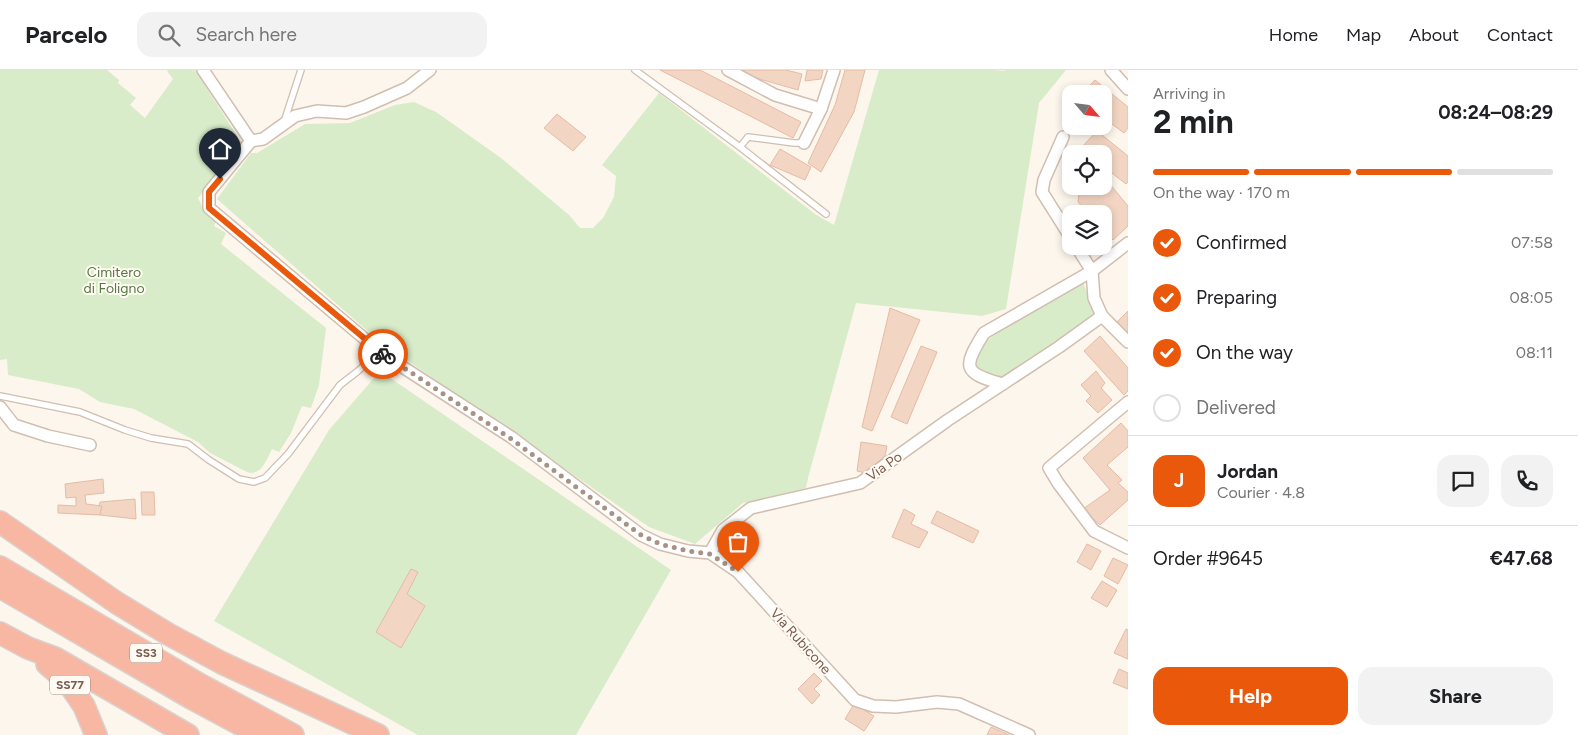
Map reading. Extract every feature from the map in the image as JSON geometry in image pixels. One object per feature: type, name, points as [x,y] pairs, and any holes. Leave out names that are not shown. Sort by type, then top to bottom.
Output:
[{"type":"highway","points":[[0,522],[117,603],[168,634],[222,663],[378,735]]},
{"type":"highway","name":"SS3","points":[[0,567],[199,684],[293,735]]},
{"type":"highway","name":"SS3","points":[[0,587],[193,699],[260,735]]},
{"type":"highway","points":[[0,633],[28,648],[55,658],[188,735]]},
{"type":"highway","name":"SS77","points":[[28,648],[68,681],[84,706],[96,735]]},
{"type":"street","points":[[203,70],[251,141],[263,139],[295,116],[317,111],[346,113],[364,107],[407,88],[430,70]]},
{"type":"street","points":[[728,70],[775,95],[821,109]]},
{"type":"street","points":[[804,143],[821,109],[834,70]]},
{"type":"street","points":[[1112,70],[1126,82]]},
{"type":"street","points":[[1062,224],[1042,192],[1044,180],[1063,137]]},
{"type":"street","name":"Via Rubicone","points":[[251,141],[209,192],[209,208],[380,351],[510,438],[641,535],[660,544],[710,554],[738,572],[855,700],[873,706],[896,707],[937,702],[959,704],[1029,735]]},
{"type":"street","points":[[1002,384],[978,376],[970,371],[968,365],[973,350],[984,333],[1092,271],[1128,243]]},
{"type":"street","points":[[1082,255],[1092,271],[1094,298],[1102,316],[1128,342]]},
{"type":"street","name":"Via Po","points":[[710,554],[723,530],[751,508],[860,483],[948,420],[1060,347],[1102,316]]},
{"type":"street","points":[[1128,402],[1049,468],[1094,531],[1128,548]]},
{"type":"street","points":[[0,406],[14,425],[48,436],[90,446]]},
{"type":"lane","points":[[282,126],[301,70]]},
{"type":"lane","points":[[635,70],[740,147],[826,214]]},
{"type":"lane","points":[[740,147],[748,137],[804,143]]},
{"type":"lane","points":[[0,396],[80,412],[151,438],[188,444],[239,479],[254,482],[265,478],[288,454],[340,385],[380,351]]},
{"type":"green space","name":"Cimitero di Foligno","points":[[0,70],[107,70],[119,80],[118,83],[136,98],[130,105],[145,118],[173,79],[168,70],[195,70],[243,145],[198,198],[205,212],[217,220],[214,226],[226,233],[221,244],[326,328],[319,385],[311,408],[302,406],[291,433],[279,452],[272,449],[260,470],[252,473],[247,472],[210,453],[198,442],[134,409],[100,402],[79,389],[8,375],[7,359],[0,360]]},
{"type":"green space","points":[[879,70],[1066,70],[1039,103],[1006,309],[982,316],[856,303],[806,488],[743,503],[695,544],[649,527],[379,341],[217,199],[251,153],[257,153],[305,124],[350,123],[395,105],[414,102],[436,112],[501,158],[569,215],[580,228],[593,228],[603,218],[614,197],[616,176],[602,165],[659,93],[815,214],[834,225]]},
{"type":"green space","points":[[1083,282],[1094,313],[1067,335],[1003,376],[990,378],[980,373],[974,363],[983,343],[1023,316],[1058,298]]},
{"type":"green space","points":[[380,371],[671,570],[576,735],[418,735],[214,621],[329,430]]},
{"type":"building","points":[[660,70],[700,70],[801,122],[793,138]]},
{"type":"building","points":[[737,70],[786,70],[802,74],[798,90],[749,76]]},
{"type":"building","points":[[807,70],[823,70],[821,79],[805,81]]},
{"type":"building","points":[[845,70],[865,70],[854,112],[821,172],[808,163],[835,105]]},
{"type":"building","points":[[1095,80],[1101,85],[1090,85]]},
{"type":"building","points":[[1112,94],[1128,107],[1128,128],[1124,133],[1112,124]]},
{"type":"building","points":[[557,114],[586,137],[573,151],[544,128]]},
{"type":"building","points":[[1093,135],[1102,135],[1128,156],[1128,182],[1126,184],[1112,173],[1112,145],[1084,145]]},
{"type":"building","points":[[780,149],[811,167],[805,180],[770,165]]},
{"type":"building","points":[[1112,187],[1128,206],[1128,226],[1113,240],[1112,205],[1081,205],[1078,202],[1079,195],[1112,195]]},
{"type":"building","points":[[890,308],[920,320],[872,431],[862,427]]},
{"type":"building","points":[[1128,311],[1128,336],[1116,323]]},
{"type":"building","points":[[1100,336],[1128,368],[1128,391],[1124,395],[1084,351]]},
{"type":"building","points":[[921,346],[937,352],[907,424],[891,417]]},
{"type":"building","points":[[1096,371],[1105,383],[1101,388],[1112,400],[1098,413],[1086,401],[1091,396],[1081,385]]},
{"type":"building","points":[[1121,423],[1128,431],[1128,447],[1107,465],[1122,480],[1118,483],[1128,492],[1128,500],[1100,525],[1083,509],[1110,490],[1083,458]]},
{"type":"building","points":[[861,442],[887,446],[885,456],[865,473],[857,471]]},
{"type":"building","points":[[103,479],[104,493],[85,495],[86,504],[102,506],[100,515],[58,513],[58,505],[76,506],[76,497],[66,498],[65,484]]},
{"type":"building","points":[[141,492],[154,492],[155,515],[142,515]]},
{"type":"building","points":[[135,499],[136,519],[100,515],[102,506],[99,506],[100,502]]},
{"type":"building","points":[[904,509],[915,515],[911,524],[928,532],[919,548],[892,537]]},
{"type":"building","points":[[937,511],[979,531],[973,543],[931,523]]},
{"type":"building","points":[[1087,544],[1101,551],[1091,570],[1077,562]]},
{"type":"building","points":[[1113,558],[1128,565],[1118,584],[1104,576]]},
{"type":"building","points":[[411,569],[418,572],[407,594],[425,606],[401,648],[376,632]]},
{"type":"building","points":[[1102,581],[1117,590],[1107,607],[1091,598]]},
{"type":"building","points":[[1126,629],[1128,630],[1128,659],[1114,653]]},
{"type":"building","points":[[1119,669],[1128,673],[1128,689],[1113,683]]},
{"type":"building","points":[[814,673],[822,681],[814,689],[820,695],[812,704],[798,689]]},
{"type":"building","points":[[854,704],[874,716],[864,731],[845,719]]},
{"type":"building","points":[[991,727],[1009,735],[987,735]]},
{"type":"way so far","points":[[383,354],[510,438],[641,535],[660,544],[710,554],[738,572]]},
{"type":"route","points":[[220,179],[209,192],[209,208],[383,354]]}]
